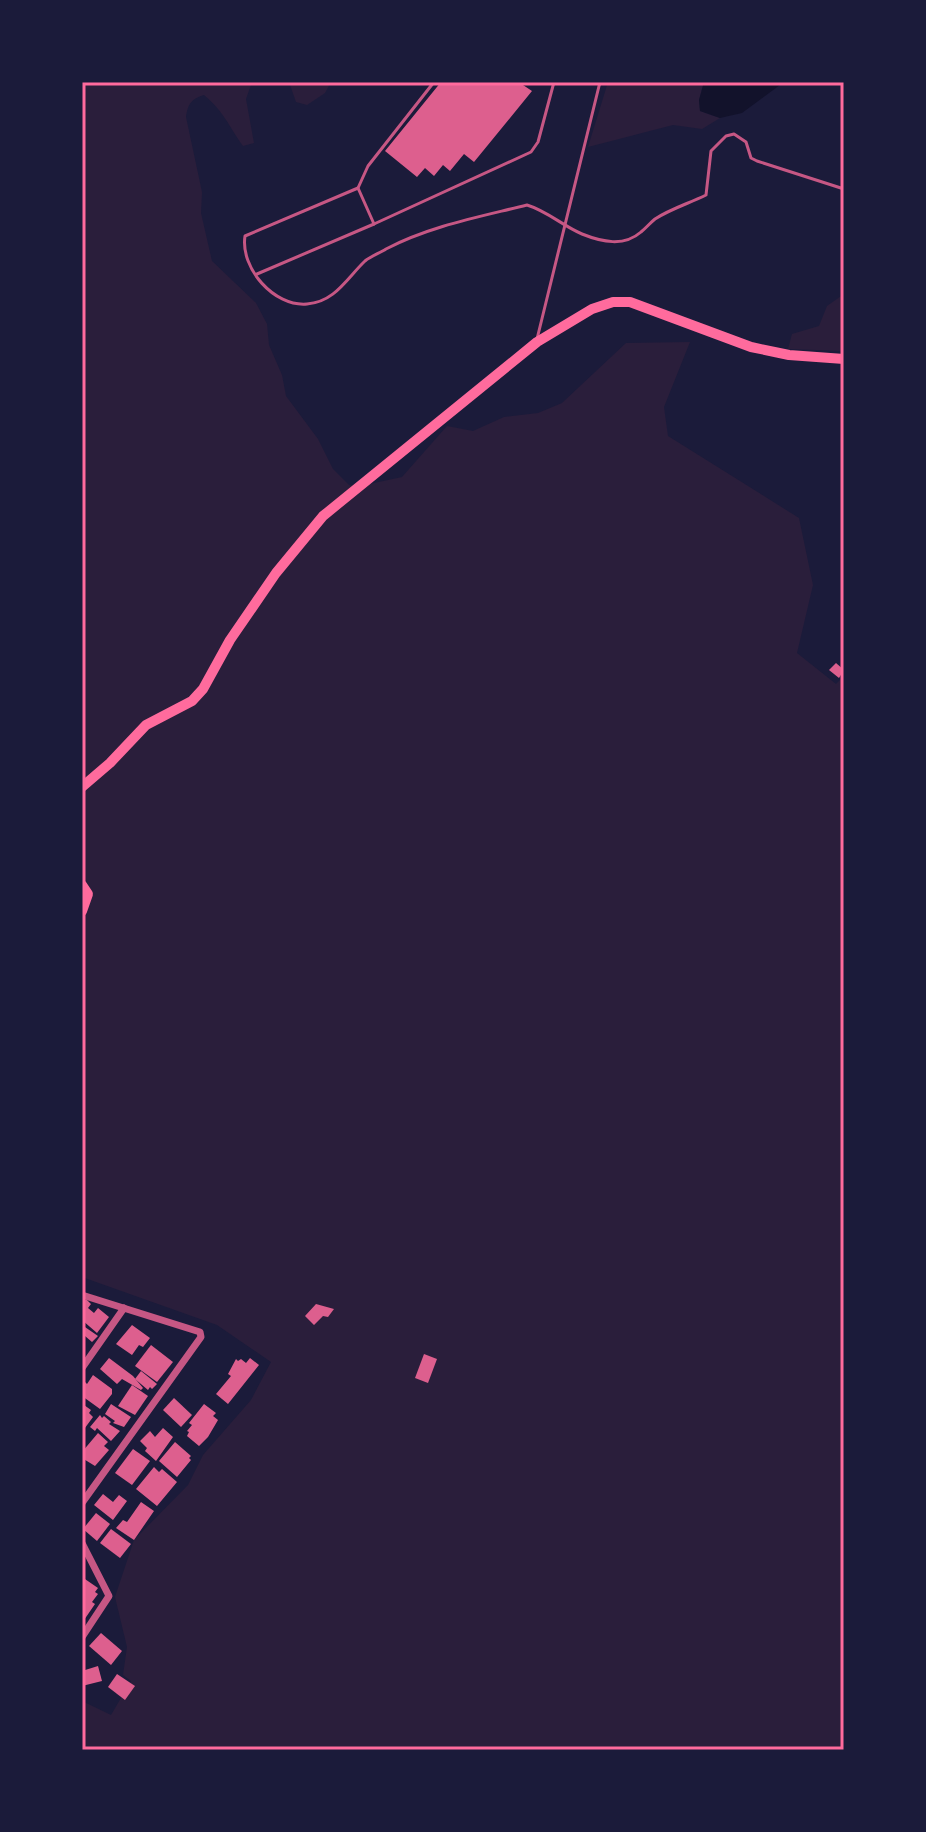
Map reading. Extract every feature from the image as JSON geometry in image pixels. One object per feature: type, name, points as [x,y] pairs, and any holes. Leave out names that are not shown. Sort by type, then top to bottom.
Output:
[{"type":"main road","points":[[82,787],[146,725],[192,701],[203,689],[230,640],[276,573],[323,516],[537,342],[592,309],[613,302],[630,302],[751,347],[789,355],[844,359]]},
{"type":"main road","points":[[82,885],[88,894],[82,911]]},
{"type":"street","points":[[82,1295],[200,1332],[201,1337],[82,1503]]},
{"type":"street","points":[[82,1368],[124,1308]]},
{"type":"street","points":[[82,1543],[109,1596],[82,1637]]},
{"type":"lane","points":[[434,82],[368,166],[358,188],[245,236],[243,250],[271,292],[286,302],[308,304],[324,299],[344,286],[366,260],[398,243],[438,227],[527,205],[541,209],[565,226],[591,238],[613,243],[626,241],[640,234],[654,219],[706,195],[711,151],[726,136],[734,134],[746,142],[751,158],[844,189]]},
{"type":"lane","points":[[257,274],[531,152],[538,142],[554,82]]},
{"type":"lane","points":[[537,342],[600,82]]},
{"type":"lane","points":[[358,188],[374,224]]},
{"type":"shaded area","points":[[82,82],[252,82],[246,99],[254,143],[243,146],[222,114],[204,95],[193,100],[187,112],[202,192],[201,213],[212,261],[256,303],[267,324],[269,345],[282,375],[286,396],[318,439],[333,469],[349,485],[360,486],[402,477],[447,426],[473,431],[504,417],[538,413],[562,403],[626,343],[690,342],[664,407],[668,436],[799,518],[813,585],[797,653],[836,684],[844,676],[844,1750],[82,1750],[82,1701],[111,1715],[131,1681],[123,1675],[127,1647],[115,1597],[134,1540],[188,1485],[203,1455],[251,1400],[271,1362],[217,1325],[82,1277]]},
{"type":"shaded area","points":[[289,82],[331,82],[325,93],[307,105],[296,102]]},
{"type":"shaded area","points":[[608,82],[704,82],[699,100],[700,111],[720,118],[702,129],[673,125],[588,147]]},
{"type":"shaded area","points":[[704,82],[784,82],[742,113],[720,118],[700,111],[699,100]]},
{"type":"shaded area","points":[[844,294],[844,351],[788,349],[792,334],[819,326],[827,306]]},
{"type":"building","points":[[441,82],[526,82],[523,85],[532,91],[474,162],[464,154],[450,171],[443,165],[434,176],[425,168],[417,177],[385,151]]},
{"type":"building","points":[[836,663],[844,670],[839,678],[829,670]]},
{"type":"building","points":[[86,1299],[91,1304],[88,1308],[94,1313],[98,1308],[109,1317],[97,1333],[82,1320],[82,1304]]},
{"type":"building","points":[[316,1304],[334,1309],[328,1317],[323,1316],[314,1325],[305,1316]]},
{"type":"building","points":[[82,1325],[98,1336],[92,1342],[85,1336],[82,1340]]},
{"type":"building","points":[[132,1325],[150,1338],[143,1347],[139,1345],[132,1355],[116,1344]]},
{"type":"building","points":[[151,1345],[173,1362],[157,1382],[135,1366]]},
{"type":"building","points":[[424,1354],[437,1359],[428,1383],[415,1378]]},
{"type":"building","points":[[109,1358],[143,1388],[141,1390],[122,1379],[117,1384],[100,1369]]},
{"type":"building","points":[[250,1358],[259,1365],[228,1404],[216,1394],[231,1376],[228,1374],[236,1359],[246,1363]]},
{"type":"building","points":[[141,1371],[157,1384],[152,1389],[150,1387],[148,1390],[135,1379]]},
{"type":"building","points":[[93,1375],[112,1389],[112,1394],[100,1409],[82,1396],[82,1386]]},
{"type":"building","points":[[132,1385],[148,1396],[135,1415],[118,1406]]},
{"type":"building","points":[[174,1398],[192,1415],[181,1427],[163,1410]]},
{"type":"building","points":[[111,1404],[131,1417],[124,1427],[113,1423],[115,1421],[105,1414]]},
{"type":"building","points":[[204,1404],[216,1413],[213,1416],[218,1420],[199,1446],[187,1436],[187,1431],[192,1425],[189,1423]]},
{"type":"building","points":[[84,1405],[91,1410],[89,1413],[93,1417],[82,1432],[82,1408]]},
{"type":"building","points":[[100,1415],[120,1431],[111,1441],[97,1428],[95,1431],[90,1427]]},
{"type":"building","points":[[163,1428],[173,1437],[156,1461],[140,1441],[150,1431],[155,1437]]},
{"type":"building","points":[[98,1433],[108,1442],[104,1446],[109,1450],[95,1466],[82,1458],[82,1452]]},
{"type":"building","points":[[175,1442],[191,1456],[177,1477],[159,1461]]},
{"type":"building","points":[[133,1449],[150,1461],[132,1485],[115,1473]]},
{"type":"building","points":[[154,1467],[159,1472],[162,1469],[177,1482],[157,1506],[136,1489]]},
{"type":"building","points":[[103,1494],[113,1502],[119,1495],[127,1501],[113,1520],[94,1505]]},
{"type":"building","points":[[141,1502],[154,1511],[134,1540],[116,1528],[123,1520],[127,1522]]},
{"type":"building","points":[[96,1513],[110,1524],[97,1541],[83,1529]]},
{"type":"building","points":[[111,1529],[131,1544],[120,1558],[100,1543]]},
{"type":"building","points":[[82,1577],[98,1588],[95,1592],[98,1594],[82,1623]]},
{"type":"building","points":[[101,1633],[122,1651],[111,1665],[89,1646]]},
{"type":"building","points":[[98,1666],[102,1681],[82,1686],[82,1671]]},
{"type":"building","points":[[117,1674],[135,1686],[125,1700],[108,1687]]}]
